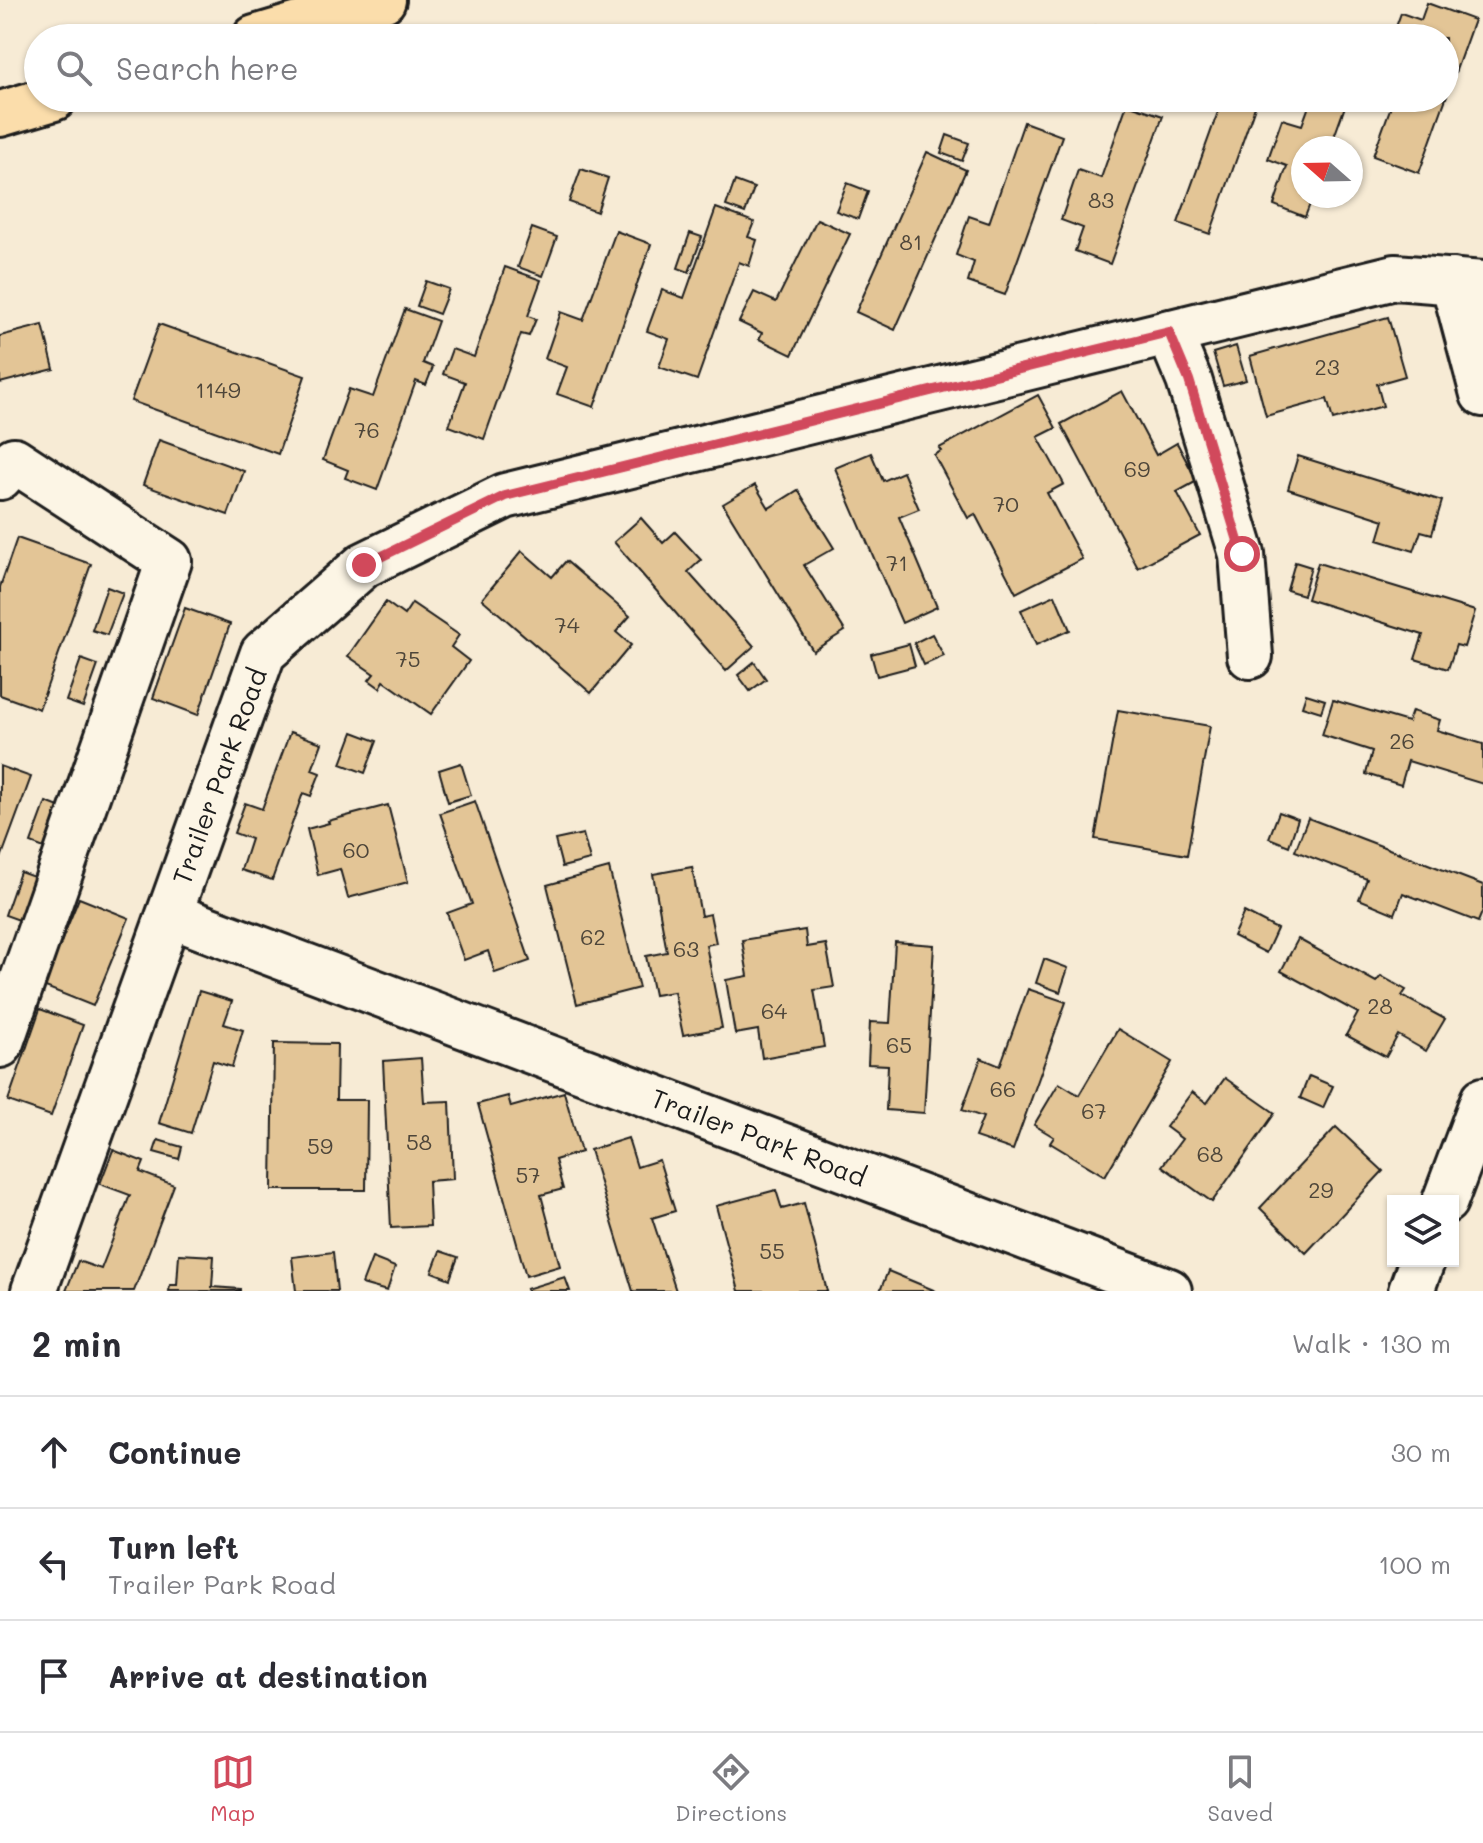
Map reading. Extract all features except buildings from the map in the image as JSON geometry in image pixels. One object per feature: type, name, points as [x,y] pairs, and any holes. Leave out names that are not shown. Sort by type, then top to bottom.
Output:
[{"type":"highway","points":[[302,24],[383,0]]},
{"type":"highway","points":[[0,114],[24,107]]},
{"type":"lane","name":"Trailer Park Road","points":[[34,1291],[263,653],[364,565],[505,496],[1395,277],[1468,283],[1483,394]]},
{"type":"lane","points":[[1169,332],[1189,380],[1242,554],[1250,656]]},
{"type":"lane","points":[[0,477],[14,460],[169,561],[0,1045]]},
{"type":"lane","name":"Trailer Park Road","points":[[170,915],[1169,1291]]},
{"type":"lane","points":[[1447,1195],[1483,1100]]},
{"type":"lane","points":[[1411,1291],[1420,1267]]},
{"type":"route","points":[[364,565],[505,496],[1169,332],[1189,380],[1242,554]]}]
